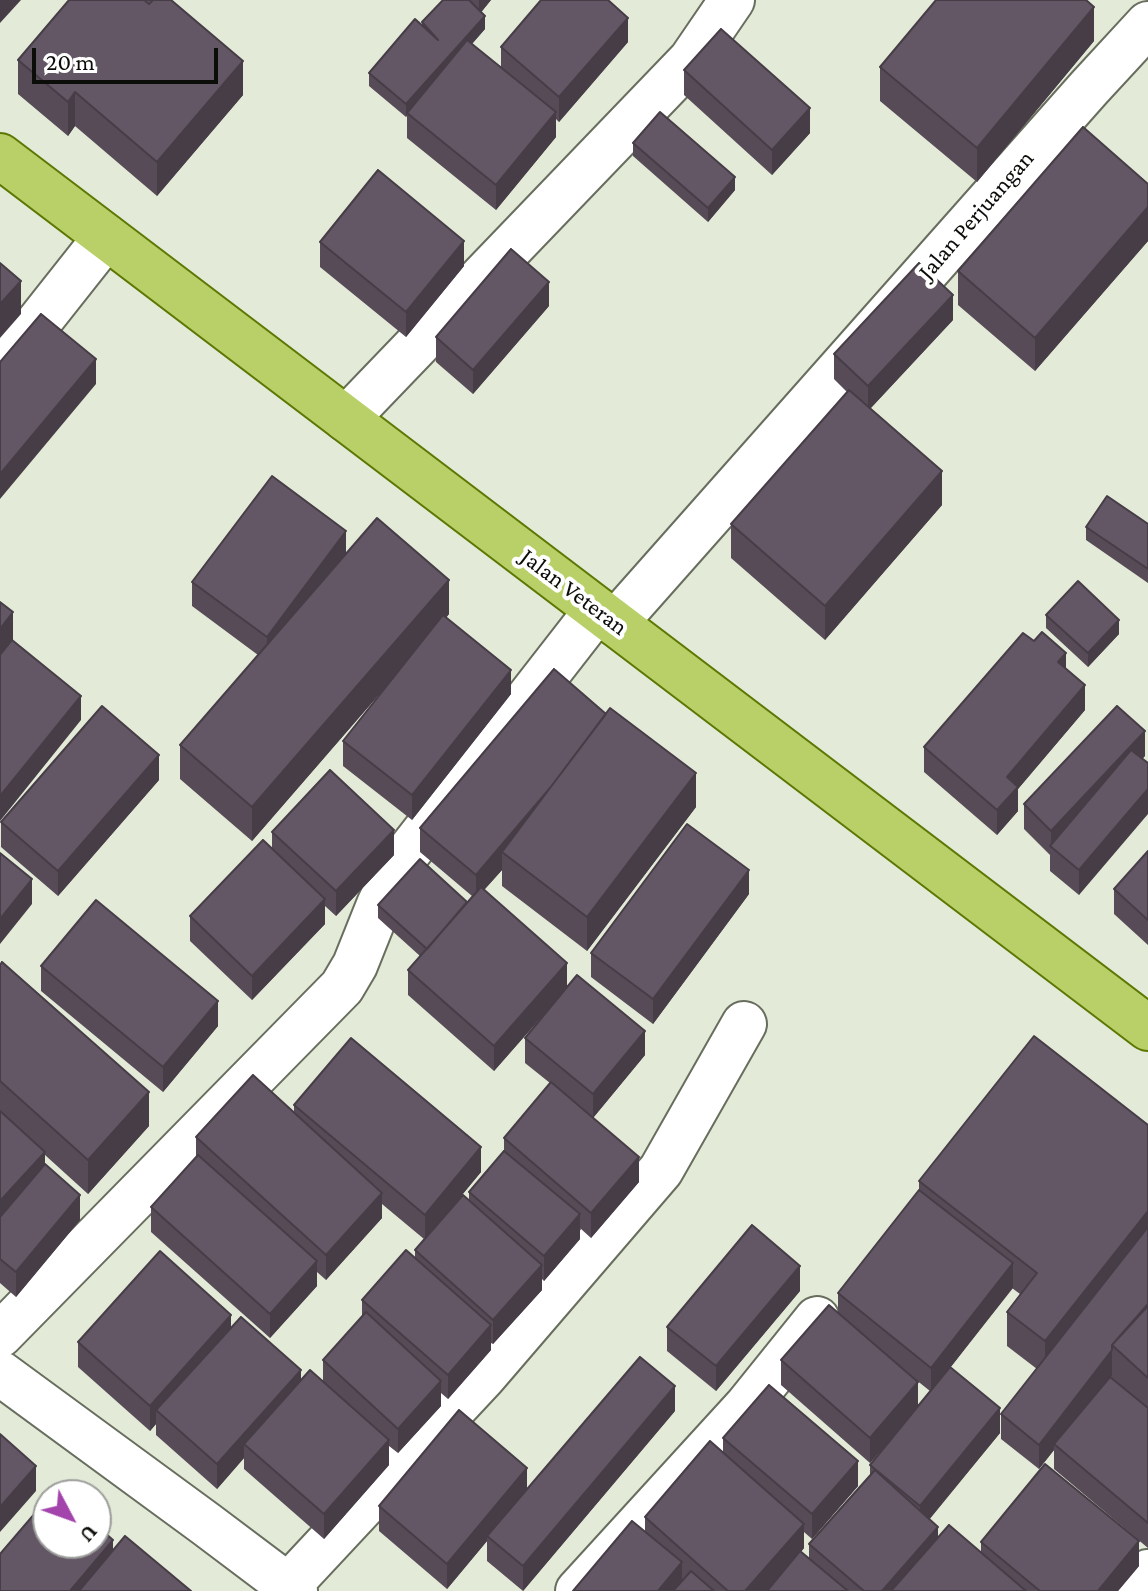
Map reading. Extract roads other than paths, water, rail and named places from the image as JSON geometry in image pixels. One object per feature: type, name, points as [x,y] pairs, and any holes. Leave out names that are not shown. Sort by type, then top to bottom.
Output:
[{"type":"main road","name":"Jalan Veteran","points":[[0,156],[1148,1028]]},
{"type":"street","points":[[346,419],[691,60],[732,0]]},
{"type":"street","name":"Jalan Perjuangan","points":[[0,1335],[342,987],[355,965],[397,867],[606,617],[1148,24]]},
{"type":"street","points":[[0,371],[106,237]]},
{"type":"street","points":[[0,1373],[291,1589],[484,1376],[661,1170],[744,1024]]},
{"type":"street","points":[[578,1591],[747,1406],[817,1319]]},
{"type":"street","points":[[1132,1591],[1148,1572]]}]
